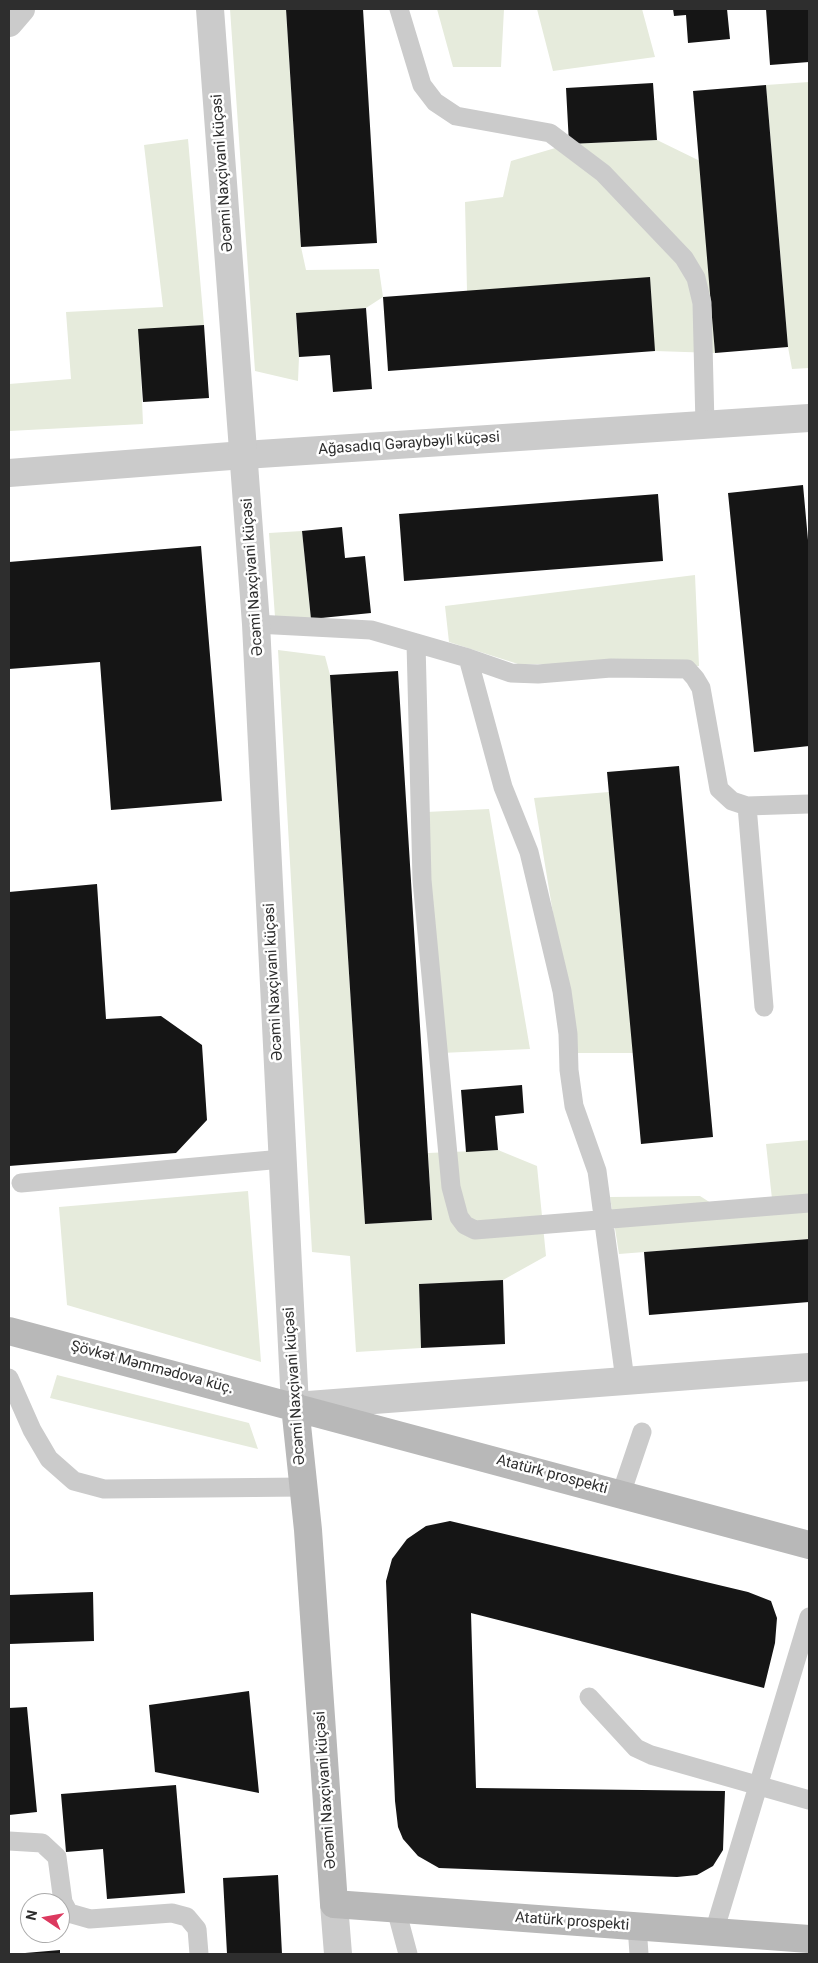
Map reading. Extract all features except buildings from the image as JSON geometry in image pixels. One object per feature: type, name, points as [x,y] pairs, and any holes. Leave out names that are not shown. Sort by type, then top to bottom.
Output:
[{"type":"main road","name":"Şövkət Məmmədova küç.","points":[[9,1330],[295,1406]]},
{"type":"main road","name":"Əcəmi Naxçivani küçəsi","points":[[295,1406],[308,1530],[334,1904]]},
{"type":"main road","name":"Atatürk prospekti","points":[[295,1406],[809,1545]]},
{"type":"main road","name":"Atatürk prospekti","points":[[334,1904],[809,1939]]},
{"type":"street","points":[[9,23],[21,9]]},
{"type":"street","name":"Əcəmi Naxçivani küçəsi","points":[[210,9],[256,624],[295,1406]]},
{"type":"street","name":"Ağasadıq Gəraybəyli küçəsi","points":[[9,473],[244,455],[809,418]]},
{"type":"street","points":[[295,1406],[809,1367]]},
{"type":"street","name":"Əcəmi Naxçivani küçəsi","points":[[334,1904],[338,1954]]},
{"type":"lane","points":[[399,9],[422,85],[435,102],[456,116],[550,133],[602,173],[684,258],[696,278],[702,302],[705,425]]},
{"type":"lane","points":[[256,624],[371,630],[468,658],[511,673],[538,674],[611,668],[687,670],[701,688],[719,789],[732,801],[747,806],[809,804]]},
{"type":"lane","points":[[416,643],[422,880],[451,1187],[459,1217],[465,1225],[475,1230],[809,1203]]},
{"type":"lane","points":[[468,658],[503,787],[529,852],[562,991],[568,1034],[569,1070],[574,1106],[597,1171],[625,1380]]},
{"type":"lane","points":[[747,806],[764,1007]]},
{"type":"lane","points":[[21,1183],[282,1159]]},
{"type":"lane","points":[[9,1378],[32,1430],[49,1459],[74,1481],[104,1489],[303,1487]]},
{"type":"lane","points":[[622,1494],[642,1432]]},
{"type":"lane","points":[[714,1932],[809,1617]]},
{"type":"lane","points":[[589,1697],[636,1748],[651,1755],[809,1800]]},
{"type":"lane","points":[[9,1841],[42,1843],[57,1857],[63,1902],[69,1913],[90,1919],[172,1913],[187,1916],[198,1929],[199,1954]]},
{"type":"lane","points":[[396,1909],[408,1954]]},
{"type":"lane","points":[[637,1926],[639,1954]]},
{"type":"shaded area","points":[[230,9],[286,9],[301,247],[306,270],[379,269],[383,297],[366,308],[296,314],[299,357],[298,381],[255,371]]},
{"type":"shaded area","points":[[437,9],[504,9],[501,67],[453,67]]},
{"type":"shaded area","points":[[537,9],[642,9],[655,57],[553,71]]},
{"type":"shaded area","points":[[809,82],[809,368],[792,369],[788,347],[766,85]]},
{"type":"shaded area","points":[[188,139],[204,325],[139,330],[143,424],[9,431],[9,384],[71,379],[66,312],[163,307],[144,145]]},
{"type":"shaded area","points":[[657,140],[700,161],[715,353],[655,351],[467,291],[465,202],[503,197],[511,161],[569,144]]},
{"type":"shaded area","points":[[302,531],[311,619],[275,617],[269,533]]},
{"type":"shaded area","points":[[695,575],[699,666],[518,664],[449,642],[445,606]]},
{"type":"shaded area","points":[[278,650],[325,656],[330,675],[365,1224],[432,1220],[428,1153],[498,1150],[537,1166],[546,1256],[503,1280],[419,1284],[421,1348],[356,1352],[350,1256],[312,1252]]},
{"type":"shaded area","points":[[609,792],[633,1053],[576,1053],[534,798]]},
{"type":"shaded area","points":[[489,809],[530,1049],[441,1053],[426,812]]},
{"type":"shaded area","points":[[809,1140],[809,1239],[619,1254],[610,1197],[700,1196],[714,1205],[772,1199],[766,1144]]},
{"type":"shaded area","points":[[248,1191],[261,1362],[67,1305],[59,1207]]},
{"type":"shaded area","points":[[57,1375],[249,1423],[258,1449],[50,1398]]}]
